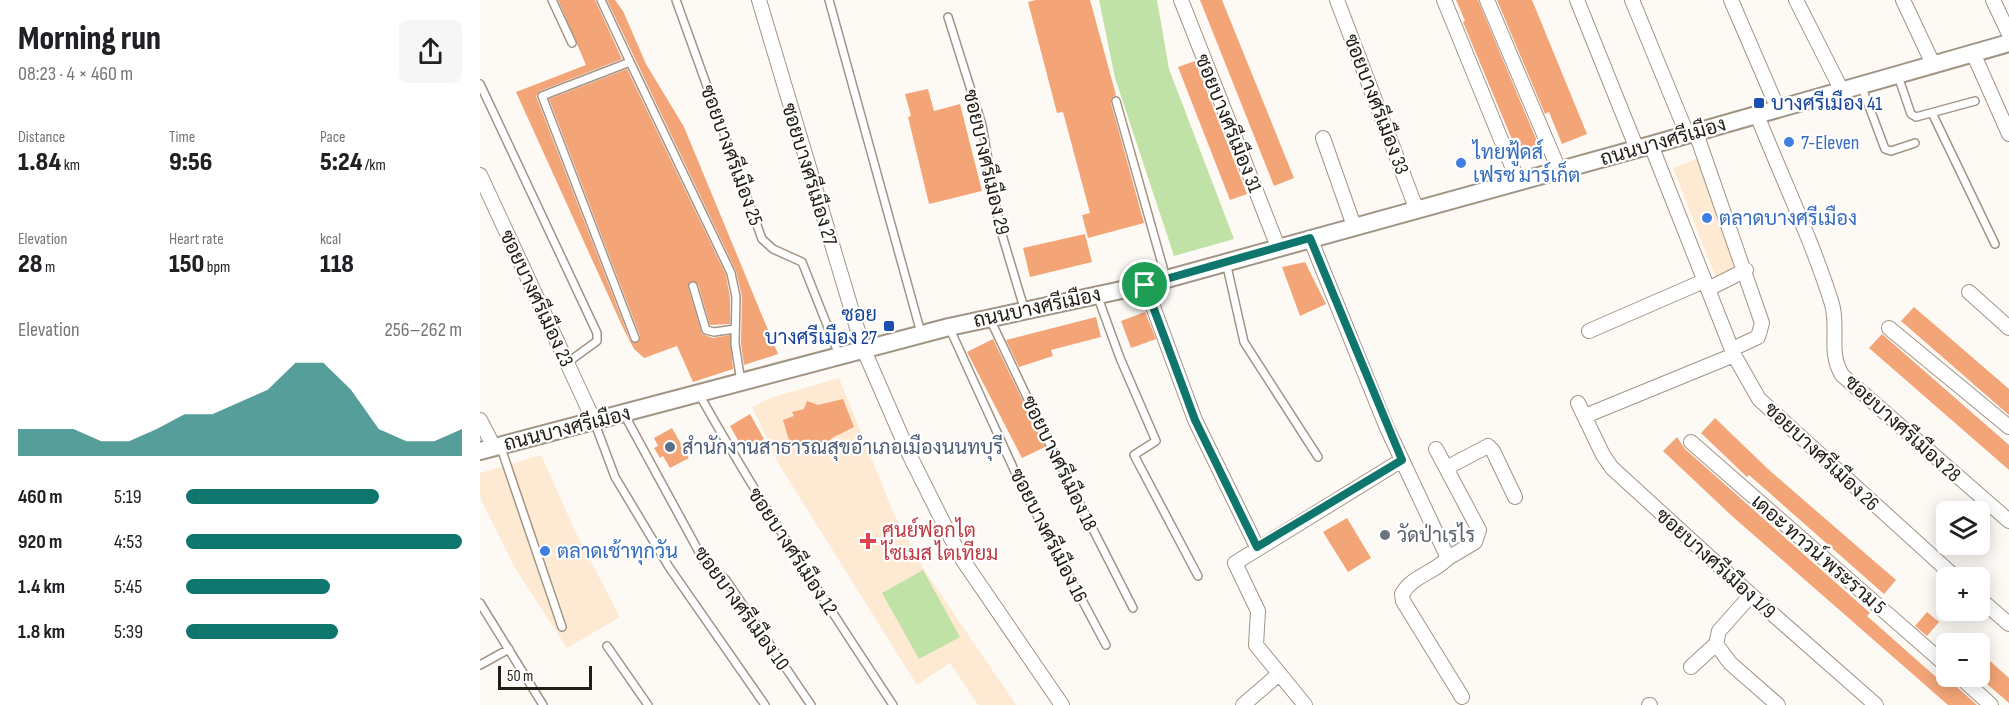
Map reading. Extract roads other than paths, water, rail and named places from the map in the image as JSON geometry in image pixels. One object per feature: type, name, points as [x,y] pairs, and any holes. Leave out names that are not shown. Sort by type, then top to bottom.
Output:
[{"type":"street","name":"ซอยบางศรีเมือง 27","points":[[759,0],[863,348],[910,456],[960,556],[1062,705]]},
{"type":"street","name":"ซอยบางศรีเมือง 31","points":[[1181,0],[1278,247]]},
{"type":"street","name":"ซอยบางศรีเมือง 33","points":[[1337,0],[1416,208]]},
{"type":"street","points":[[1444,0],[1518,181]]},
{"type":"street","points":[[1487,0],[1560,170]]},
{"type":"street","name":"ซอยบางศรีเมือง 26","points":[[1577,0],[1706,285],[1733,352],[1759,399],[1944,567]]},
{"type":"street","points":[[1585,416],[1733,352],[1758,337],[1762,323],[1746,270],[1691,134],[1632,0]]},
{"type":"street","points":[[1731,0],[1778,109]]},
{"type":"street","points":[[1796,0],[1842,91]]},
{"type":"street","points":[[1903,0],[1933,64]]},
{"type":"street","points":[[1993,0],[2009,34]]},
{"type":"street","name":"ถนนบางศรีเมือง","points":[[491,448],[921,333],[1024,308],[1145,285],[1416,208],[1691,134],[2009,42]]},
{"type":"street","points":[[1973,53],[2009,134]]},
{"type":"street","name":"ซอยบางศรีเมือง 28","points":[[1757,115],[1826,286],[1836,323],[1834,363],[1842,375],[2009,521]]},
{"type":"street","points":[[1323,138],[1354,226]]},
{"type":"street","name":"ซอยบางศรีเมือง 23","points":[[480,175],[594,421]]},
{"type":"street","points":[[1310,238],[1402,460],[1448,558]]},
{"type":"street","points":[[1589,331],[1746,270]]},
{"type":"street","points":[[1145,285],[1195,420],[1257,547]]},
{"type":"street","points":[[1969,292],[2009,328]]},
{"type":"street","points":[[1889,328],[2009,427]]},
{"type":"street","name":"ซอยบางศรีเมือง 1/9","points":[[1578,403],[1612,468],[1750,595],[1876,705]]},
{"type":"street","points":[[480,420],[491,448]]},
{"type":"street","name":"เดอะ ทาวน์ พระราม 5","points":[[1691,442],[1936,656]]},
{"type":"street","points":[[1446,468],[1488,446],[1493,451],[1515,496]]},
{"type":"street","points":[[1436,449],[1479,530],[1474,542],[1448,558],[1439,568],[1411,582],[1402,594],[1403,601],[1462,697]]},
{"type":"street","points":[[1305,705],[1256,645],[1258,611],[1235,563],[1257,547],[1402,460]]},
{"type":"street","points":[[1691,667],[1716,644],[1719,631],[1750,595]]},
{"type":"street","points":[[1990,608],[2009,624]]},
{"type":"street","points":[[1716,644],[1730,663],[1778,705]]},
{"type":"street","points":[[1243,705],[1279,674]]},
{"type":"street","points":[[1971,687],[1991,705]]},
{"type":"lane","points":[[552,0],[572,43]]},
{"type":"lane","points":[[601,0],[731,273],[736,297],[735,329],[741,382]]},
{"type":"lane","name":"ซอยบางศรีเมือง 25","points":[[676,0],[762,239],[772,249],[802,262],[839,355]]},
{"type":"lane","points":[[829,0],[921,333]]},
{"type":"lane","name":"ซอยบางศรีเมือง 29","points":[[948,17],[982,125],[1000,228],[1024,308]]},
{"type":"lane","points":[[630,62],[542,96],[635,338]]},
{"type":"lane","points":[[1897,73],[1911,114],[1921,118],[1975,102]]},
{"type":"lane","points":[[480,84],[597,333],[597,341],[567,363]]},
{"type":"lane","points":[[1861,85],[1885,149],[1891,151],[1915,143]]},
{"type":"lane","points":[[1116,101],[1166,279]]},
{"type":"lane","points":[[1933,115],[1995,244]]},
{"type":"lane","points":[[1226,262],[1244,342],[1318,457]]},
{"type":"lane","points":[[693,286],[706,330],[714,332],[735,329]]},
{"type":"lane","points":[[1096,294],[1120,358],[1156,441],[1134,455],[1198,576]]},
{"type":"lane","name":"ซอยบางศรีเมือง 18","points":[[989,317],[1133,608]]},
{"type":"lane","name":"ซอยบางศรีเมือง 16","points":[[949,327],[1021,485],[1106,645]]},
{"type":"lane","name":"ซอยบางศรีเมือง 12","points":[[699,394],[743,472],[893,705]]},
{"type":"lane","name":"ซอยบางศรีเมือง 10","points":[[624,414],[705,563],[726,580],[812,705]]},
{"type":"lane","points":[[594,421],[615,477],[669,567],[765,705]]},
{"type":"lane","points":[[491,448],[562,627]]},
{"type":"lane","points":[[480,603],[543,705]]},
{"type":"lane","points":[[607,646],[648,705]]},
{"type":"lane","points":[[480,665],[509,649]]},
{"type":"place","name":"บางศรีเมือง 41","points":[[1759,103]]},
{"type":"place","name":"7-Eleven","points":[[1789,142]]},
{"type":"place","name":"ไทยฟู้ดส์ เฟรซ มาร์เก็ต","points":[[1461,163]]},
{"type":"place","name":"ตลาดบางศรีเมือง","points":[[1707,218]]},
{"type":"place","name":"ซอย บางศรีเมือง 27","points":[[889,326]]},
{"type":"place","name":"สำนักงานสาธารณสุขอำเภอเมืองนนทบุรี","points":[[670,447]]},
{"type":"place","name":"วัดป่าเรไร","points":[[1385,535]]},
{"type":"place","name":"ศูนย์ฟอกไต ไซเมส ไตเทียม","points":[[868,541]]},
{"type":"place","name":"ตลาดเช้าทุกวัน","points":[[545,551]]}]
